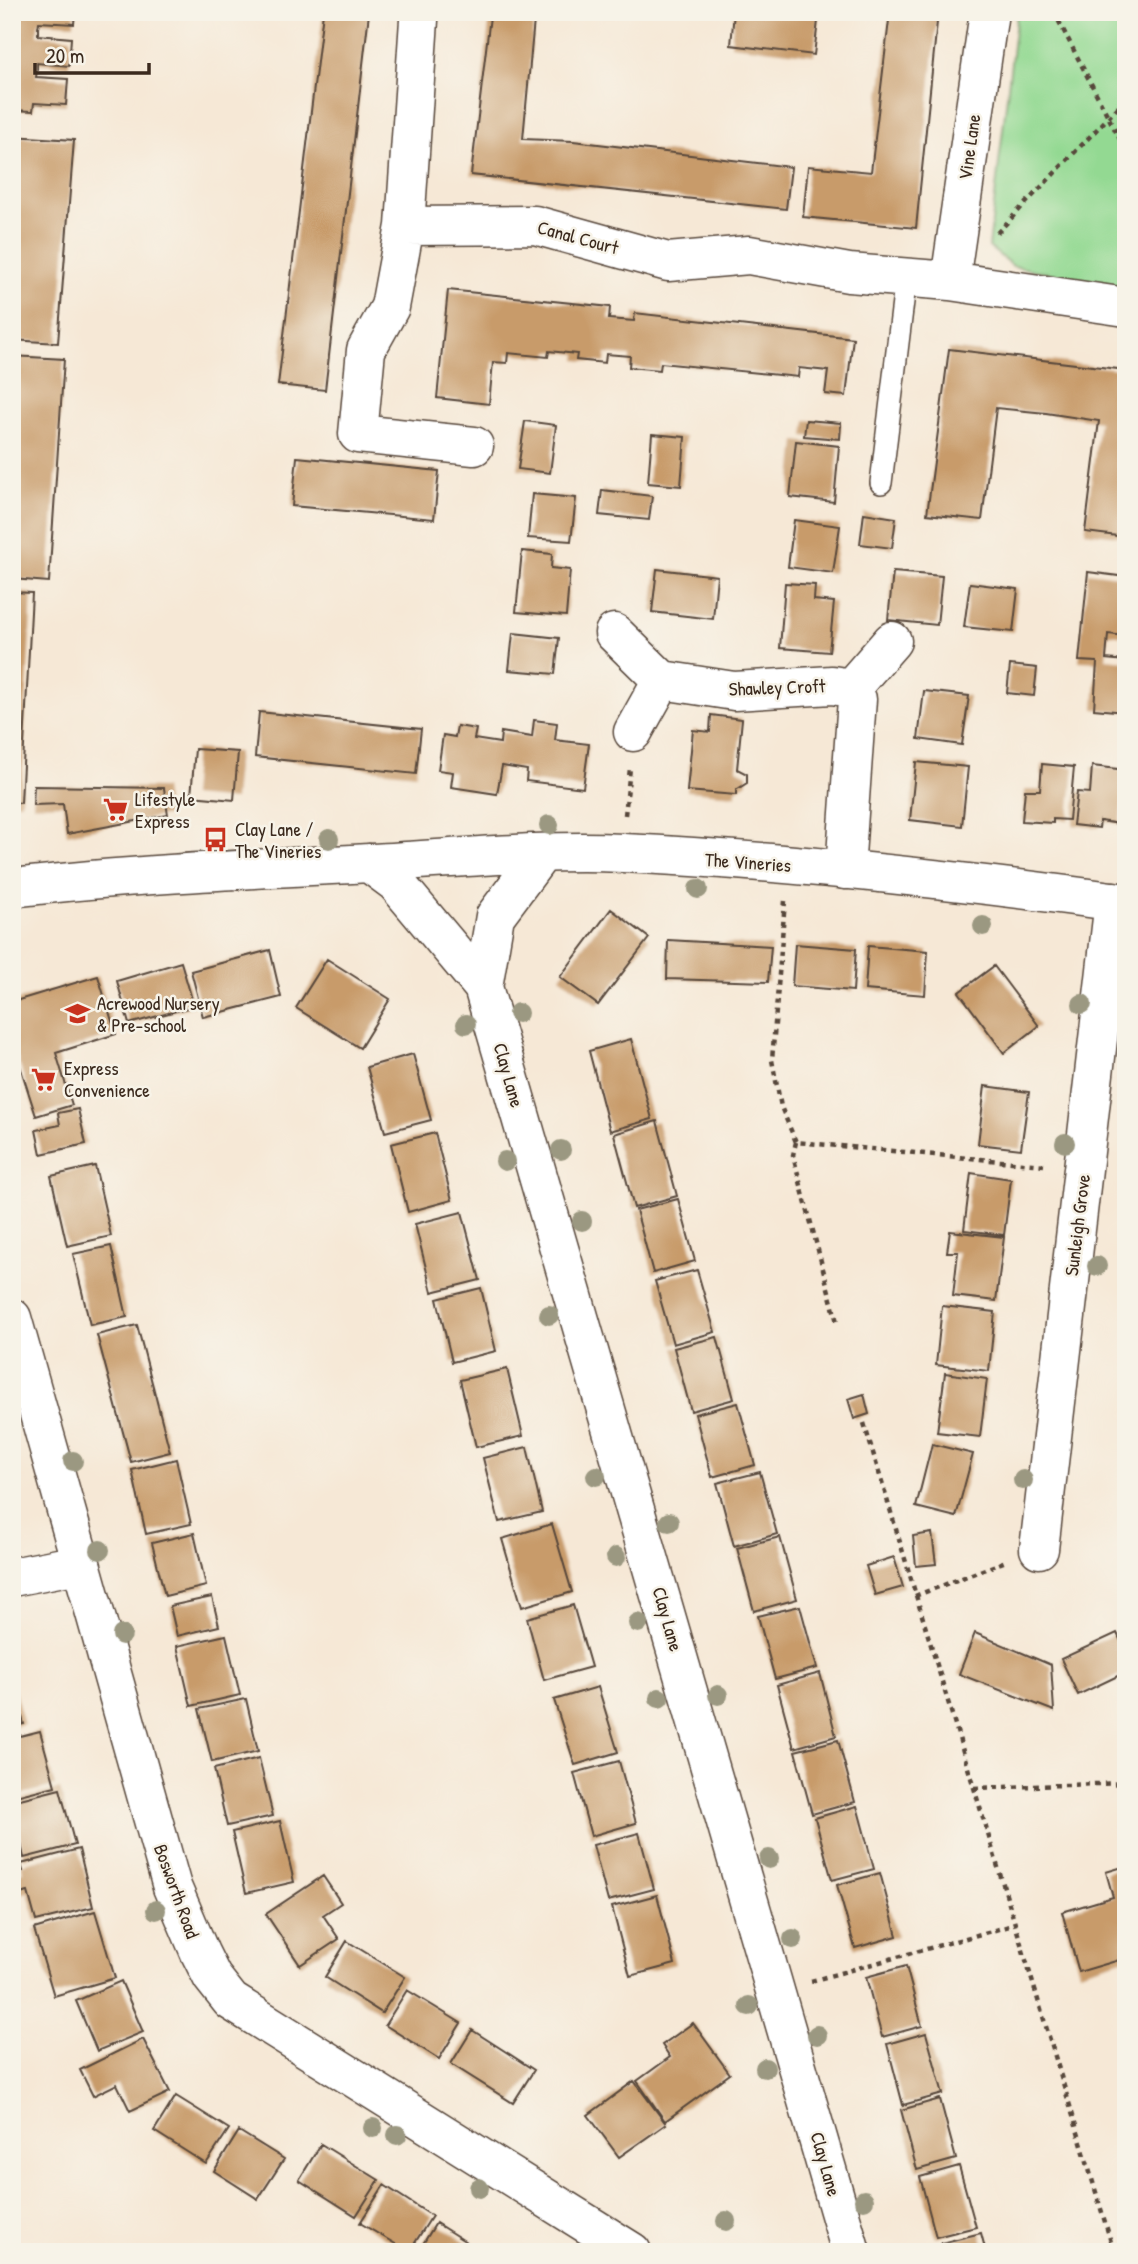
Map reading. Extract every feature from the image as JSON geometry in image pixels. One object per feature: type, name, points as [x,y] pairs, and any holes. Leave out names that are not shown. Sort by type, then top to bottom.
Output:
[{"type":"street","name":"Vine Lane","points":[[950,281],[989,12]]},
{"type":"street","points":[[419,20],[405,226],[390,307],[366,350],[358,433],[474,446]]},
{"type":"street","name":"Canal Court","points":[[405,226],[535,225],[668,262],[749,255],[849,273],[906,277]]},
{"type":"street","points":[[906,277],[1126,307]]},
{"type":"street","points":[[614,633],[663,680],[633,732]]},
{"type":"street","name":"Shawley Croft","points":[[851,688],[892,641]]},
{"type":"street","name":"Shawley Croft","points":[[663,680],[734,691],[832,685],[851,688]]},
{"type":"street","name":"Shawley Croft","points":[[845,870],[856,699],[851,688]]},
{"type":"street","name":"The Vineries","points":[[369,863],[542,853],[621,853],[845,870],[1120,902]]},
{"type":"street","name":"Clay Lane","points":[[483,987],[495,916],[542,853]]},
{"type":"street","points":[[12,888],[109,877],[369,863]]},
{"type":"street","name":"Clay Lane","points":[[369,863],[396,883],[483,987],[777,1990],[851,2252]]},
{"type":"street","name":"Sunleigh Grove","points":[[1039,1549],[1084,1168],[1120,902]]},
{"type":"street","name":"Bosworth Road","points":[[12,1318],[172,1887],[212,1977],[232,2001],[632,2252]]},
{"type":"street","points":[[12,1577],[79,1564]]},
{"type":"lane","points":[[881,483],[906,277]]},
{"type":"path","points":[[1054,12],[1126,151]]},
{"type":"path","points":[[950,281],[1126,99]]},
{"type":"path","points":[[621,853],[633,732]]},
{"type":"path","points":[[787,865],[781,981],[772,1060],[781,1107],[796,1142],[793,1155],[836,1322]]},
{"type":"path","points":[[796,1142],[1084,1168]]},
{"type":"path","points":[[864,1423],[1013,1925],[1114,2252]]},
{"type":"path","points":[[915,1596],[1039,1549]]},
{"type":"path","points":[[974,1788],[1126,1783]]},
{"type":"path","points":[[777,1990],[1013,1925]]},
{"type":"green space","points":[[1017,12],[1126,12],[1126,288],[1013,266],[989,247]]},
{"type":"building","points":[[12,12],[75,12],[74,24],[39,22],[38,28],[38,35],[71,38],[69,66],[37,63],[36,77],[68,79],[66,105],[34,103],[33,111],[12,110]]},
{"type":"building","points":[[323,12],[369,13],[325,390],[278,385]]},
{"type":"building","points":[[734,12],[819,12],[814,55],[731,45]]},
{"type":"building","points":[[890,12],[938,12],[916,228],[803,217],[808,166],[871,172]]},
{"type":"building","points":[[490,16],[534,20],[523,139],[573,141],[791,167],[786,209],[471,175]]},
{"type":"building","points":[[12,136],[74,140],[58,343],[12,340]]},
{"type":"building","points":[[448,290],[610,307],[609,319],[634,321],[635,313],[853,338],[846,396],[825,394],[828,371],[799,368],[798,377],[661,363],[660,370],[629,367],[630,356],[606,354],[605,363],[576,360],[577,354],[549,351],[548,357],[508,353],[507,363],[493,362],[489,404],[437,398]]},
{"type":"building","points":[[949,349],[1126,370],[1126,537],[1085,532],[1099,421],[1046,413],[996,408],[982,520],[927,514]]},
{"type":"building","points":[[12,356],[64,359],[49,582],[12,579]]},
{"type":"building","points":[[806,420],[841,423],[840,439],[804,436]]},
{"type":"building","points":[[525,421],[556,425],[550,473],[518,469]]},
{"type":"building","points":[[652,434],[685,437],[681,486],[648,483]]},
{"type":"building","points":[[796,441],[839,446],[834,502],[790,497]]},
{"type":"building","points":[[297,457],[439,471],[434,519],[292,506]]},
{"type":"building","points":[[602,490],[652,496],[649,520],[599,515]]},
{"type":"building","points":[[532,494],[576,498],[571,541],[528,538]]},
{"type":"building","points":[[864,513],[896,518],[892,548],[860,544]]},
{"type":"building","points":[[794,520],[840,526],[833,573],[788,567]]},
{"type":"building","points":[[522,551],[552,554],[551,568],[570,570],[566,616],[516,612]]},
{"type":"building","points":[[657,569],[717,576],[713,619],[652,612]]},
{"type":"building","points":[[893,572],[942,576],[937,625],[888,620]]},
{"type":"building","points":[[1088,572],[1126,577],[1126,636],[1108,634],[1106,659],[1126,661],[1126,712],[1094,709],[1097,662],[1079,661]]},
{"type":"building","points":[[785,583],[815,585],[814,600],[834,602],[829,652],[780,648]]},
{"type":"building","points":[[970,583],[1018,589],[1013,632],[964,627]]},
{"type":"building","points":[[12,592],[32,593],[21,803],[12,802]]},
{"type":"building","points":[[513,633],[559,638],[555,674],[509,670]]},
{"type":"building","points":[[1010,665],[1037,668],[1034,696],[1007,693]]},
{"type":"building","points":[[924,691],[969,696],[962,745],[918,739]]},
{"type":"building","points":[[259,712],[421,729],[416,774],[255,757]]},
{"type":"building","points":[[711,715],[742,719],[737,769],[747,774],[747,783],[736,790],[736,795],[687,791],[693,730],[710,732]]},
{"type":"building","points":[[534,720],[557,723],[555,740],[589,744],[583,788],[526,781],[527,770],[502,766],[497,794],[451,787],[453,772],[438,770],[443,735],[455,737],[457,726],[476,729],[474,739],[500,743],[501,732],[532,737]]},
{"type":"building","points":[[195,749],[238,752],[234,800],[191,796]]},
{"type":"building","points":[[916,762],[968,767],[962,826],[910,820]]},
{"type":"building","points":[[1042,764],[1074,767],[1069,820],[1053,819],[1053,823],[1022,821],[1025,790],[1040,790]]},
{"type":"building","points":[[1092,766],[1126,770],[1120,824],[1100,821],[1099,828],[1073,825],[1077,792],[1090,793]]},
{"type":"building","name":"Lifestyle Express","points":[[34,786],[164,788],[168,815],[67,834],[63,804],[33,805]]},
{"type":"building","points":[[611,909],[649,938],[598,1005],[560,977]]},
{"type":"building","points":[[668,940],[771,946],[768,982],[667,979]]},
{"type":"building","points":[[795,944],[856,949],[853,991],[792,986]]},
{"type":"building","points":[[868,946],[928,951],[925,995],[865,990]]},
{"type":"building","points":[[270,950],[281,997],[203,1017],[191,971]]},
{"type":"building","points":[[327,959],[390,999],[360,1048],[296,1008]]},
{"type":"building","points":[[181,962],[194,1006],[129,1024],[117,981]]},
{"type":"building","points":[[994,966],[1039,1026],[1004,1053],[959,992]]},
{"type":"building","points":[[98,976],[116,1034],[56,1053],[72,1105],[36,1116],[12,1041],[12,1002]]},
{"type":"building","points":[[631,1039],[652,1119],[610,1131],[589,1051]]},
{"type":"building","points":[[413,1054],[431,1120],[385,1132],[367,1067]]},
{"type":"building","points":[[985,1086],[1029,1092],[1021,1149],[978,1144]]},
{"type":"building","points":[[78,1109],[86,1144],[41,1154],[36,1130],[60,1125],[58,1113]]},
{"type":"building","points":[[657,1121],[677,1196],[634,1208],[614,1134]]},
{"type":"building","points":[[435,1133],[452,1200],[408,1212],[391,1144]]},
{"type":"building","points":[[95,1166],[111,1236],[67,1246],[51,1176]]},
{"type":"building","points":[[971,1173],[1011,1179],[1004,1235],[964,1230]]},
{"type":"building","points":[[678,1199],[695,1261],[653,1273],[636,1210]]},
{"type":"building","points":[[462,1212],[480,1280],[432,1292],[415,1224]]},
{"type":"building","points":[[950,1231],[1004,1237],[996,1301],[953,1296],[958,1252],[947,1252]]},
{"type":"building","points":[[111,1246],[127,1317],[90,1325],[73,1254]]},
{"type":"building","points":[[697,1270],[715,1332],[673,1344],[655,1281]]},
{"type":"building","points":[[481,1288],[496,1351],[452,1362],[437,1299]]},
{"type":"building","points":[[942,1306],[995,1312],[989,1371],[936,1365]]},
{"type":"building","points":[[137,1325],[170,1452],[131,1462],[97,1335]]},
{"type":"building","points":[[717,1337],[734,1399],[691,1411],[674,1348]]},
{"type":"building","points":[[507,1369],[523,1436],[476,1447],[460,1380]]},
{"type":"building","points":[[945,1373],[987,1379],[980,1437],[937,1432]]},
{"type":"building","points":[[864,1394],[869,1414],[854,1419],[848,1399]]},
{"type":"building","points":[[738,1403],[755,1465],[712,1477],[695,1414]]},
{"type":"building","points":[[932,1444],[973,1454],[956,1517],[916,1507]]},
{"type":"building","points":[[527,1447],[542,1512],[499,1522],[483,1458]]},
{"type":"building","points":[[176,1459],[191,1524],[146,1534],[132,1470]]},
{"type":"building","points":[[760,1472],[777,1534],[734,1546],[717,1483]]},
{"type":"building","points":[[552,1524],[572,1592],[522,1607],[502,1539]]},
{"type":"building","points":[[194,1533],[206,1586],[165,1596],[152,1543]]},
{"type":"building","points":[[932,1533],[936,1564],[916,1566],[913,1536]]},
{"type":"building","points":[[780,1537],[797,1599],[754,1611],[737,1548]]},
{"type":"building","points":[[894,1557],[903,1587],[875,1595],[866,1566]]},
{"type":"building","points":[[212,1597],[219,1626],[177,1636],[170,1606]]},
{"type":"building","points":[[573,1605],[591,1667],[544,1680],[527,1618]]},
{"type":"building","points":[[800,1606],[817,1668],[775,1679],[758,1616]]},
{"type":"building","points":[[975,1633],[1051,1665],[1054,1711],[959,1674]]},
{"type":"building","points":[[1117,1633],[1126,1652],[1126,1672],[1078,1695],[1061,1659]]},
{"type":"building","points":[[226,1635],[240,1695],[191,1706],[177,1646]]},
{"type":"building","points":[[820,1673],[836,1736],[794,1748],[777,1685]]},
{"type":"building","points":[[12,1681],[24,1724],[12,1727]]},
{"type":"building","points":[[598,1687],[618,1752],[575,1765],[554,1700]]},
{"type":"building","points":[[246,1699],[258,1751],[212,1762],[199,1709]]},
{"type":"building","points":[[40,1731],[55,1786],[12,1797],[12,1738]]},
{"type":"building","points":[[838,1740],[855,1802],[812,1814],[795,1751]]},
{"type":"building","points":[[259,1758],[273,1816],[227,1826],[214,1769]]},
{"type":"building","points":[[619,1761],[636,1823],[591,1836],[574,1773]]},
{"type":"building","points":[[60,1789],[75,1845],[24,1858],[12,1801]]},
{"type":"building","points":[[857,1806],[874,1869],[832,1880],[815,1818]]},
{"type":"building","points":[[280,1821],[294,1882],[246,1893],[232,1832]]},
{"type":"building","points":[[639,1833],[654,1889],[608,1901],[593,1845]]},
{"type":"building","points":[[79,1849],[93,1907],[36,1921],[28,1892],[12,1896],[12,1874],[23,1871],[21,1864]]},
{"type":"building","points":[[1126,1866],[1126,1958],[1079,1972],[1062,1912],[1113,1897],[1106,1872]]},
{"type":"building","points":[[880,1873],[897,1936],[855,1948],[837,1885]]},
{"type":"building","points":[[323,1876],[341,1903],[323,1915],[339,1939],[300,1965],[266,1914]]},
{"type":"building","points":[[657,1895],[675,1964],[630,1976],[612,1907]]},
{"type":"building","points":[[95,1911],[115,1978],[54,1996],[34,1929]]},
{"type":"building","points":[[347,1941],[405,1977],[382,2013],[325,1977]]},
{"type":"building","points":[[906,1966],[922,2026],[882,2037],[866,1977]]},
{"type":"building","points":[[121,1981],[143,2032],[97,2051],[76,2001]]},
{"type":"building","points":[[407,1990],[461,2023],[439,2059],[385,2025]]},
{"type":"building","points":[[693,2023],[730,2074],[665,2121],[637,2081],[670,2057],[662,2045]]},
{"type":"building","points":[[472,2030],[534,2070],[513,2103],[451,2064]]},
{"type":"building","points":[[926,2033],[943,2094],[903,2105],[887,2044]]},
{"type":"building","points":[[143,2039],[170,2092],[130,2111],[117,2084],[93,2096],[80,2070]]},
{"type":"building","points":[[634,2081],[666,2124],[619,2157],[588,2115]]},
{"type":"building","points":[[176,2096],[229,2129],[206,2164],[154,2131]]},
{"type":"building","points":[[940,2099],[956,2159],[917,2170],[901,2110]]},
{"type":"building","points":[[239,2131],[284,2159],[258,2199],[214,2171]]},
{"type":"building","points":[[321,2144],[379,2180],[356,2216],[299,2180]]},
{"type":"building","points":[[959,2166],[976,2227],[936,2237],[920,2177]]},
{"type":"building","points":[[384,2185],[432,2216],[409,2252],[360,2223]]},
{"type":"building","points":[[436,2223],[482,2252],[418,2252]]},
{"type":"building","points":[[981,2233],[986,2252],[943,2252],[941,2243]]},
{"type":"place","name":"Lifestyle Express","points":[[115,810]]},
{"type":"place","name":"Clay Lane / The Vineries","points":[[215,840]]},
{"type":"place","name":"Acrewood Nursery & Pre-school","points":[[77,1014]]},
{"type":"place","name":"Express Convenience","points":[[44,1079]]}]
